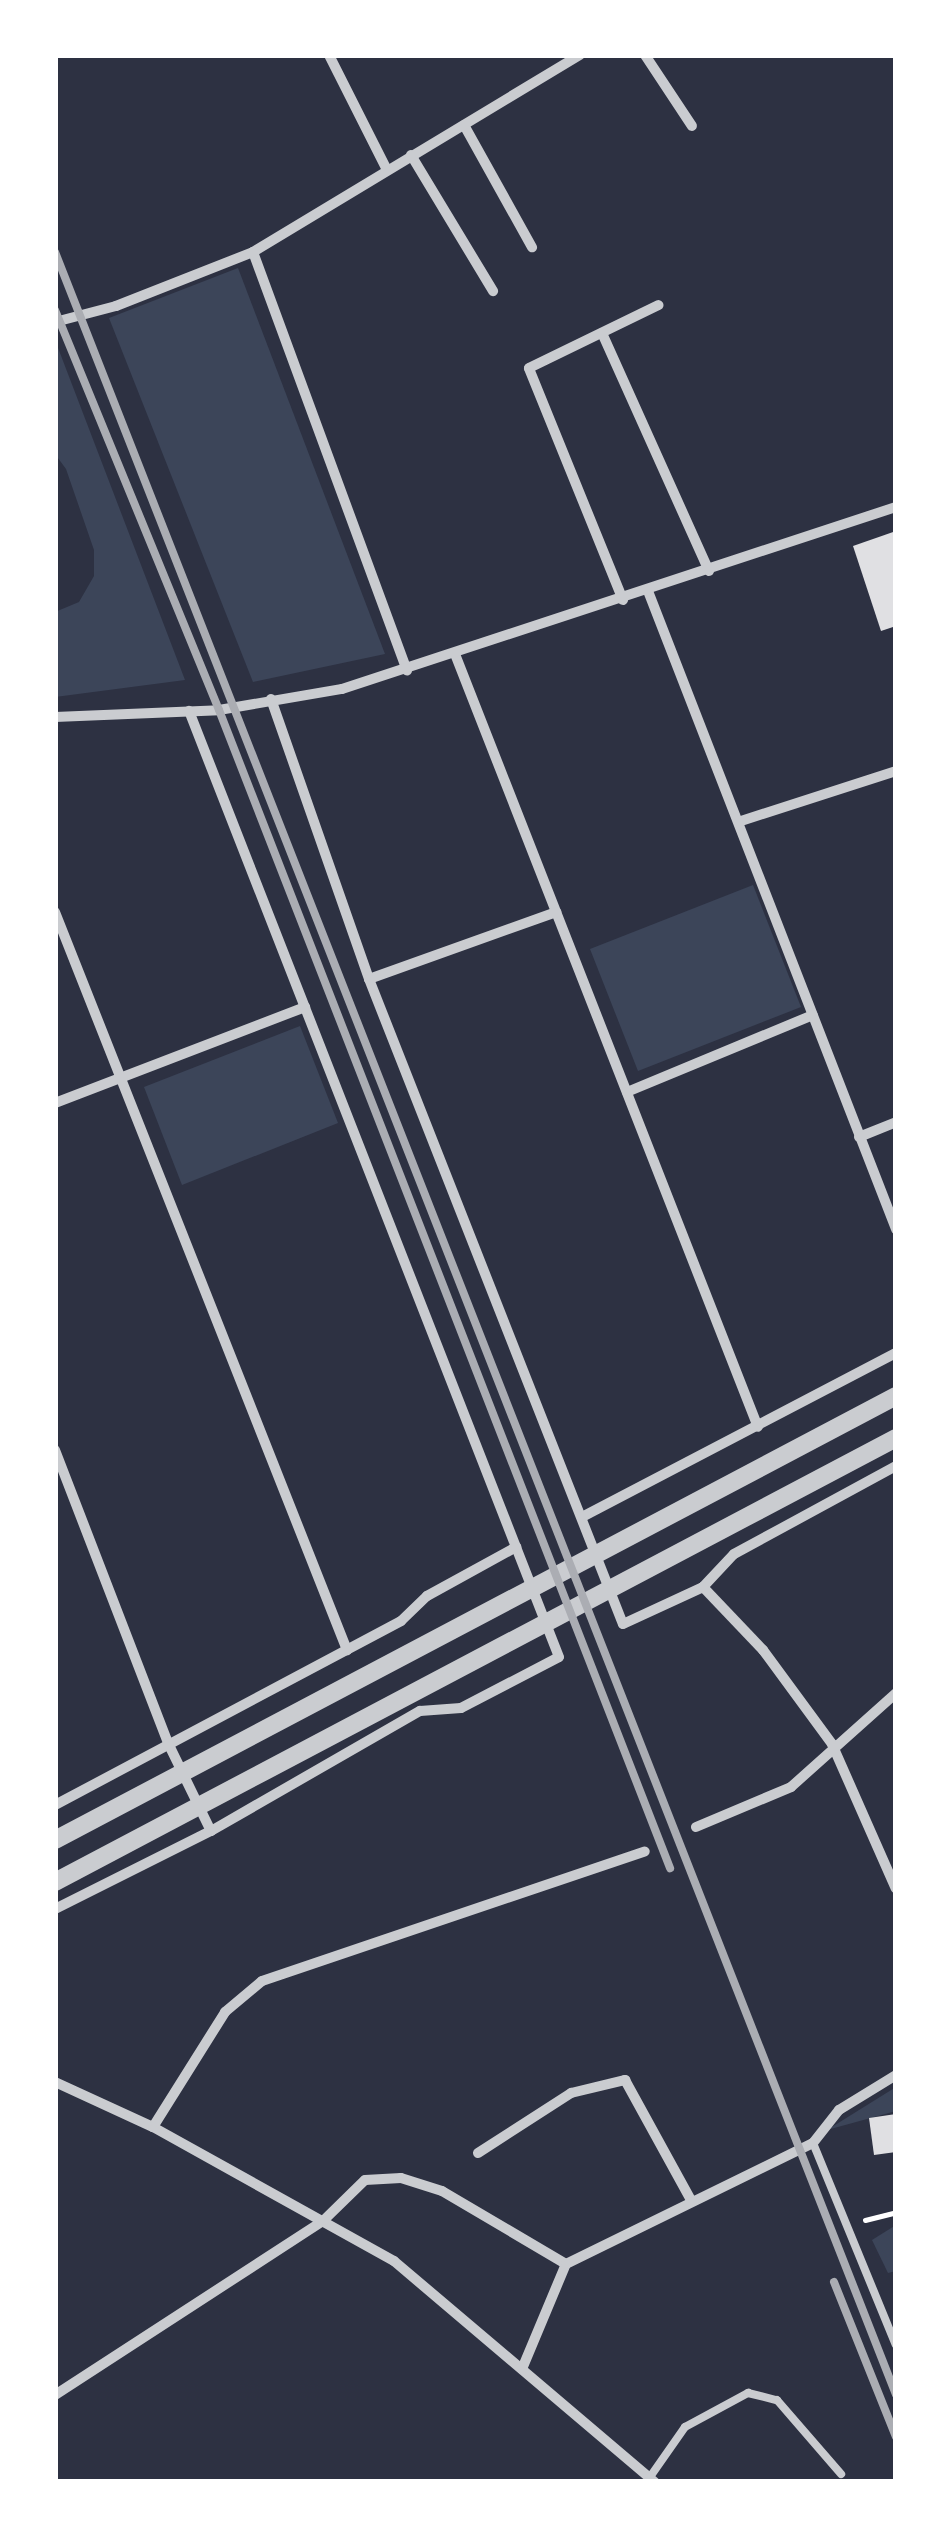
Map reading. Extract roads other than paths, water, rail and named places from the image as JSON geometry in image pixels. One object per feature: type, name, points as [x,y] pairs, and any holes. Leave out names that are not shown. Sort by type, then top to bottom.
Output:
[{"type":"street","points":[[555,55],[562,68]]},
{"type":"street","points":[[55,322],[116,306],[253,252],[580,55]]},
{"type":"street","points":[[645,55],[692,126]]},
{"type":"street","points":[[334,57],[386,170]]},
{"type":"street","points":[[464,125],[532,247]]},
{"type":"street","points":[[411,155],[493,291]]},
{"type":"street","points":[[253,252],[406,671]]},
{"type":"street","points":[[623,600],[529,368],[658,305]]},
{"type":"street","points":[[602,333],[710,571]]},
{"type":"street","points":[[55,718],[190,711],[271,700],[406,671],[896,507]]},
{"type":"street","points":[[648,591],[741,821],[896,1229]]},
{"type":"street","points":[[456,654],[758,1427]]},
{"type":"street","points":[[271,700],[369,978],[623,1624],[703,1588],[734,1554],[896,1466]]},
{"type":"street","points":[[55,1909],[212,1831],[420,1711],[461,1708],[559,1657],[190,711]]},
{"type":"street","points":[[741,821],[896,771]]},
{"type":"street","points":[[55,912],[346,1650]]},
{"type":"street","points":[[369,978],[556,912]]},
{"type":"street","points":[[55,1103],[305,1007]]},
{"type":"street","points":[[627,1092],[813,1015]]},
{"type":"street","points":[[859,1137],[896,1122]]},
{"type":"street","points":[[582,1517],[896,1353]]},
{"type":"street","points":[[55,1840],[896,1396]]},
{"type":"street","points":[[55,1882],[896,1438]]},
{"type":"street","points":[[55,1450],[168,1743],[212,1831]]},
{"type":"street","points":[[55,1804],[346,1650],[516,1547]]},
{"type":"street","points":[[703,1588],[763,1650],[832,1744],[896,1889]]},
{"type":"street","points":[[696,1827],[791,1787],[832,1744],[896,1693]]},
{"type":"street","points":[[153,2127],[226,2012],[262,1981],[645,1851]]},
{"type":"street","points":[[522,2369],[566,2264],[813,2143],[839,2110],[896,2075]]},
{"type":"street","points":[[478,2153],[571,2093],[625,2080],[691,2200]]},
{"type":"street","points":[[55,2082],[153,2127],[394,2260],[652,2480]]},
{"type":"street","points":[[55,2395],[324,2220],[365,2180],[401,2178],[442,2191],[566,2264]]},
{"type":"lane","points":[[813,2143],[896,2345]]},
{"type":"lane","points":[[652,2480],[685,2427],[748,2394],[777,2400],[841,2474]]},
{"type":"railway","points":[[55,252],[896,2395]]},
{"type":"railway","points":[[55,310],[219,710],[670,1868]]},
{"type":"railway","points":[[834,2282],[896,2437]]}]
